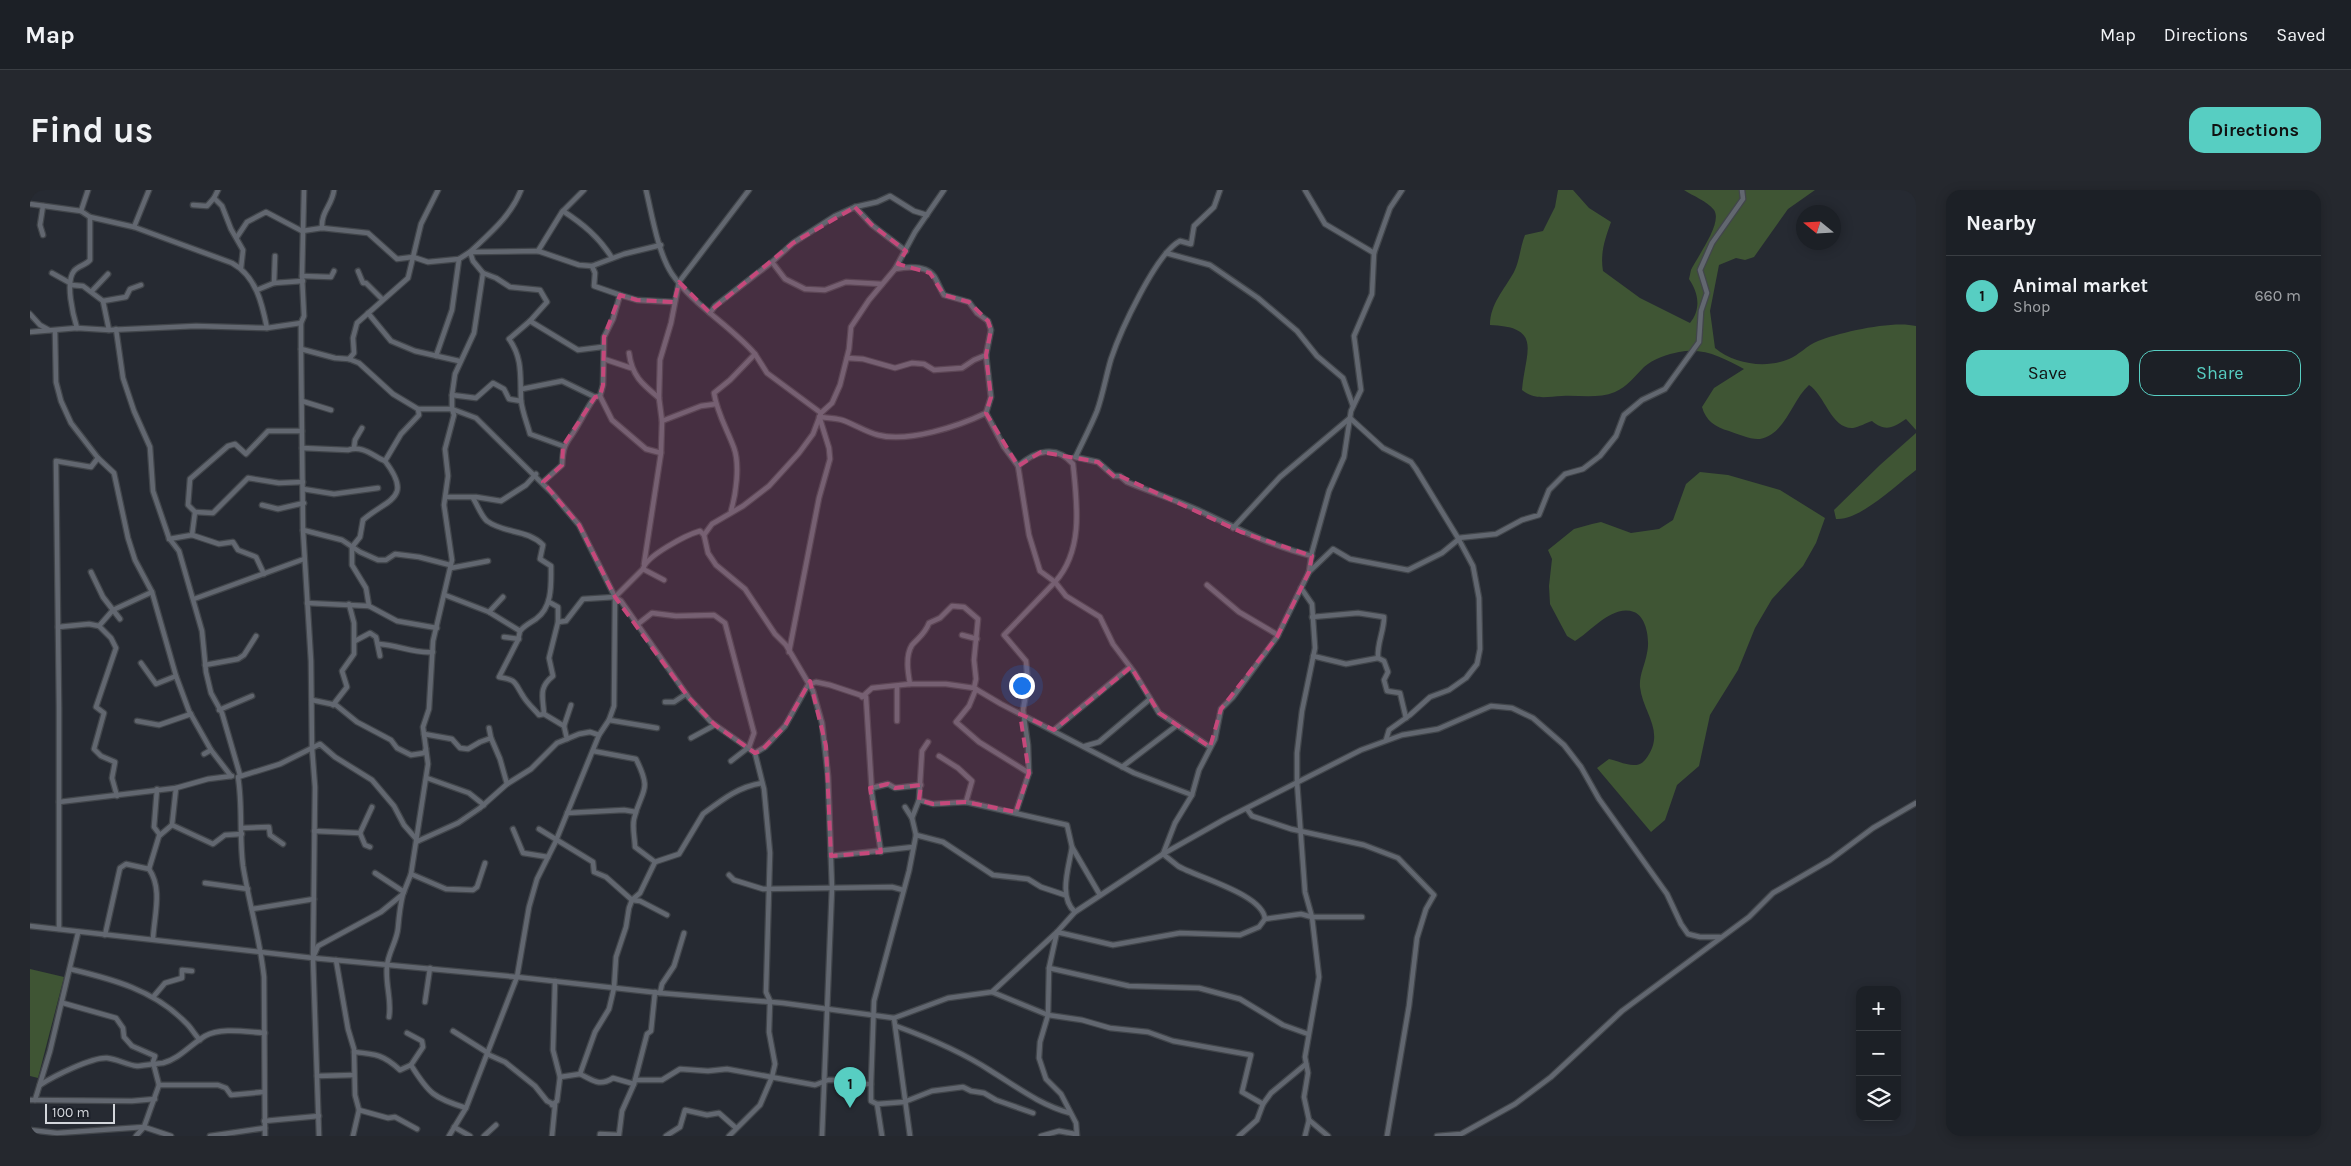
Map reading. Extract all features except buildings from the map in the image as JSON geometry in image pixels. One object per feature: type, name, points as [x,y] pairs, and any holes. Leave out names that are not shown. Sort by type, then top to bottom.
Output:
[{"type":"street","points":[[81,211],[88,190]]},
{"type":"street","points":[[134,227],[149,190]]},
{"type":"street","points":[[193,205],[207,206],[218,190]]},
{"type":"street","points":[[304,190],[302,231],[304,316],[301,324],[303,530],[312,700],[313,958],[319,1136]]},
{"type":"street","points":[[322,228],[321,218],[330,204],[334,190]]},
{"type":"street","points":[[350,359],[354,353],[353,338],[357,323],[408,278],[421,224],[438,190]]},
{"type":"street","points":[[237,237],[247,222],[266,212],[302,231],[322,228],[361,230],[372,236],[397,259],[413,257],[428,262],[459,259],[496,229],[516,202],[521,190]]},
{"type":"street","points":[[538,251],[544,237],[562,211],[584,190]]},
{"type":"street","points":[[646,190],[664,259],[679,282],[710,313],[730,328],[755,354],[767,373],[820,415],[840,419],[879,435],[901,435],[923,434],[953,428],[986,413]]},
{"type":"street","points":[[644,567],[660,452],[662,421],[659,398],[660,360],[671,323],[679,282],[749,190]]},
{"type":"street","points":[[704,535],[712,524],[755,497],[780,474],[813,434],[820,415],[832,402],[847,358],[851,326],[895,269],[927,214],[944,190]]},
{"type":"street","points":[[1076,456],[1097,411],[1112,358],[1123,331],[1148,280],[1166,253],[1180,241],[1190,244],[1194,226],[1214,207],[1220,190]]},
{"type":"street","points":[[1305,190],[1325,224],[1374,253]]},
{"type":"street","points":[[1163,854],[1175,823],[1192,794],[1199,770],[1220,722],[1221,709],[1233,697],[1278,635],[1309,572],[1329,491],[1344,457],[1353,406],[1361,390],[1362,380],[1354,336],[1372,294],[1374,253],[1390,208],[1402,190]]},
{"type":"street","points":[[1309,572],[1333,549],[1350,559],[1412,569],[1442,553],[1459,539],[1496,534],[1522,520],[1539,515],[1549,490],[1565,474],[1583,469],[1600,456],[1616,436],[1624,415],[1642,400],[1665,389],[1699,342],[1701,311],[1707,293],[1700,270],[1712,243],[1743,199],[1742,190]]},
{"type":"street","points":[[710,313],[792,243],[834,216],[855,206],[877,202],[890,196],[914,211],[927,214]]},
{"type":"street","points":[[214,198],[222,206],[244,250],[241,268]]},
{"type":"street","points":[[30,204],[81,211],[90,217],[134,227],[241,268],[257,290],[267,328]]},
{"type":"street","points":[[43,206],[40,225],[43,235]]},
{"type":"street","points":[[855,206],[872,225],[906,250]]},
{"type":"street","points":[[562,211],[588,229],[602,242],[612,258]]},
{"type":"street","points":[[77,328],[71,307],[70,284],[73,272],[90,260],[90,217]]},
{"type":"street","points":[[470,252],[538,251],[580,265],[592,266],[612,258],[660,245]]},
{"type":"street","points":[[470,252],[473,261],[483,273],[496,278],[510,287],[540,290],[547,302],[509,339],[517,349],[520,362],[521,401],[530,434],[563,446]]},
{"type":"street","points":[[1166,253],[1210,265],[1258,298],[1297,331],[1317,356],[1343,378],[1353,406]]},
{"type":"street","points":[[274,283],[275,256]]},
{"type":"street","points":[[436,356],[452,310],[459,259]]},
{"type":"street","points":[[772,262],[785,279],[805,289],[825,290],[846,282],[882,284]]},
{"type":"street","points":[[592,266],[595,273],[594,286],[637,300],[674,302]]},
{"type":"street","points":[[895,269],[908,266],[930,272],[935,277],[944,295],[969,302],[977,313],[988,321],[991,330],[986,356],[991,397],[986,413],[1004,446],[1018,466],[1030,535],[1040,571],[1055,582],[1066,596],[1100,618],[1113,644],[1159,713],[1210,747]]},
{"type":"street","points":[[358,271],[363,283],[366,283],[382,299]]},
{"type":"street","points":[[52,272],[70,284],[83,286],[92,291],[103,301],[109,330]]},
{"type":"street","points":[[257,290],[274,283],[302,278],[331,276],[334,272]]},
{"type":"street","points":[[389,1017],[391,1006],[386,991],[387,964],[398,928],[397,920],[403,893],[411,874],[418,841],[427,778],[427,749],[423,728],[429,709],[433,652],[437,628],[445,595],[445,584],[451,566],[450,544],[444,505],[448,476],[445,449],[453,420],[452,395],[460,361],[474,334],[483,273]]},
{"type":"street","points":[[92,291],[108,274]]},
{"type":"street","points":[[103,301],[126,298],[130,289],[141,285]]},
{"type":"street","points":[[543,482],[562,465],[563,446],[598,397],[604,359],[602,347],[606,328],[613,319],[620,295]]},
{"type":"street","points":[[368,313],[391,341],[415,351],[460,361]]},
{"type":"street","points":[[30,314],[40,325],[52,331]]},
{"type":"street","points":[[530,320],[578,350],[602,347]]},
{"type":"street","points":[[30,332],[77,328],[109,330],[196,326],[267,328],[301,324]]},
{"type":"street","points":[[116,329],[123,378],[134,411],[150,447],[153,491],[169,539],[179,551],[194,599],[202,631],[205,665],[212,693],[239,776],[242,801],[243,864],[261,951],[265,1033],[263,1092],[265,1136]]},
{"type":"street","points":[[52,331],[56,382],[61,401],[71,423],[98,458],[114,473],[128,538],[135,560],[152,592],[176,676],[191,714],[211,750],[231,776]]},
{"type":"street","points":[[301,349],[335,358],[350,359],[359,363],[393,394],[418,409],[452,409],[476,418],[536,474],[579,525],[615,597],[614,706],[609,720],[599,735],[556,840],[537,879],[528,908],[516,977],[466,1108],[449,1136]]},
{"type":"street","points":[[629,353],[631,368],[637,378],[659,398]]},
{"type":"street","points":[[731,511],[734,501],[737,465],[735,450],[716,404],[714,393],[730,380],[755,354]]},
{"type":"street","points":[[847,358],[863,359],[895,368],[912,364],[924,364],[934,370],[941,370],[962,368],[974,360],[986,356]]},
{"type":"street","points":[[604,359],[631,368]]},
{"type":"street","points":[[522,389],[562,381],[598,397],[612,420],[646,449],[660,452]]},
{"type":"street","points":[[452,395],[476,398],[493,383],[504,389],[509,399],[521,401]]},
{"type":"street","points":[[302,401],[331,410]]},
{"type":"street","points":[[662,421],[701,406],[716,404]]},
{"type":"street","points":[[385,462],[401,434],[419,415],[418,409]]},
{"type":"street","points":[[789,652],[819,498],[830,459],[830,448],[823,433],[820,415]]},
{"type":"street","points":[[1350,418],[1383,448],[1410,462],[1459,539],[1473,566],[1477,582],[1480,623],[1477,664],[1466,678],[1449,690],[1430,697],[1389,730],[1386,740]]},
{"type":"street","points":[[1233,528],[1280,477],[1350,418]]},
{"type":"street","points":[[354,448],[355,440],[362,428]]},
{"type":"street","points":[[302,431],[268,431],[246,454],[235,444],[228,446],[190,480],[188,505],[195,512],[212,512],[248,478],[279,483],[303,482]]},
{"type":"street","points":[[302,448],[348,450],[354,448],[370,452],[385,462],[397,480],[398,491],[390,502],[363,520],[360,537],[352,548],[352,565],[366,588],[370,606]]},
{"type":"street","points":[[1018,466],[1029,457],[1041,452],[1065,453],[1071,458],[1076,456],[1098,462],[1114,476],[1120,476],[1127,482],[1198,510],[1233,528],[1292,551],[1312,556]]},
{"type":"street","points":[[1016,812],[1028,773],[1028,745],[1023,715],[1028,683],[1026,661],[1004,635],[1061,575],[1073,548],[1078,522],[1073,464],[1067,457],[1056,452]]},
{"type":"street","points":[[58,929],[59,802],[56,461],[91,466],[98,458]]},
{"type":"street","points":[[446,496],[501,501],[526,485],[536,474]]},
{"type":"street","points":[[304,488],[334,494],[378,488]]},
{"type":"street","points":[[473,498],[487,521],[508,532],[518,530],[543,545],[540,559],[551,566],[552,586],[549,602],[538,618],[529,622],[520,630],[519,638],[499,677],[510,679],[520,687],[523,696],[539,715],[544,714],[564,726]]},
{"type":"street","points":[[262,505],[278,509],[304,503]]},
{"type":"street","points":[[192,535],[195,512]]},
{"type":"street","points":[[303,530],[342,540],[352,548],[378,560],[386,560],[395,554],[419,557],[451,566],[488,561]]},
{"type":"street","points":[[615,597],[661,550],[700,531],[704,535],[708,553],[716,565],[745,589],[789,652],[813,691],[826,746],[832,888],[822,1136]]},
{"type":"street","points":[[169,539],[192,535],[218,544],[233,542],[238,550],[256,557],[264,574]]},
{"type":"street","points":[[194,599],[304,559]]},
{"type":"street","points":[[644,567],[664,580]]},
{"type":"street","points":[[92,572],[103,597],[120,619]]},
{"type":"street","points":[[1207,585],[1239,612],[1278,635]]},
{"type":"street","points":[[1302,588],[1312,604],[1313,656],[1302,712],[1297,753],[1297,782],[1306,892],[1312,916],[1319,977],[1308,1034],[1306,1064],[1308,1073],[1304,1097],[1308,1120],[1305,1136]]},
{"type":"street","points":[[99,626],[113,610],[152,592]]},
{"type":"street","points":[[445,595],[489,612],[520,630]]},
{"type":"street","points":[[489,612],[503,597]]},
{"type":"street","points":[[558,622],[566,622],[583,599],[615,597],[621,601],[638,624],[686,694],[715,725],[755,753],[768,818],[770,887],[766,992],[770,1001],[769,1032],[775,1064],[772,1077],[760,1105],[728,1136]]},
{"type":"street","points":[[544,714],[540,694],[545,682],[553,676],[549,658],[558,622],[558,607],[549,602]]},
{"type":"street","points":[[307,603],[370,606],[397,621],[437,628]]},
{"type":"street","points":[[333,705],[347,687],[342,671],[354,654],[354,623],[349,604]]},
{"type":"street","points":[[910,684],[907,664],[911,646],[925,634],[928,624],[940,618],[952,606],[964,607],[978,619],[974,660],[976,679],[975,689],[969,706],[956,722],[979,742],[1028,773]]},
{"type":"street","points":[[638,624],[652,613],[676,616],[714,615],[725,623],[739,670],[746,709],[754,727],[749,747],[731,761]]},
{"type":"street","points":[[1312,617],[1358,613],[1384,617],[1384,629],[1377,645],[1378,658]]},
{"type":"street","points":[[58,627],[89,624],[99,626],[111,638],[116,648],[96,707],[104,713],[94,749],[101,756],[115,762],[112,778],[117,796]]},
{"type":"street","points":[[355,641],[370,633],[376,637],[380,656]]},
{"type":"street","points":[[962,635],[977,639]]},
{"type":"street","points":[[205,665],[238,659],[244,655],[256,636]]},
{"type":"street","points":[[504,637],[519,638]]},
{"type":"street","points":[[379,644],[391,644],[424,653],[433,652]]},
{"type":"street","points":[[1313,656],[1346,664],[1378,658],[1384,660],[1388,672],[1384,680],[1387,691],[1400,693],[1406,718]]},
{"type":"street","points":[[141,663],[156,684],[176,676]]},
{"type":"street","points":[[1054,730],[1130,667]]},
{"type":"street","points":[[755,753],[765,747],[785,726],[808,685],[816,682],[866,697],[872,788],[881,852]]},
{"type":"street","points":[[862,697],[872,688],[910,684],[938,684],[975,689],[1122,767],[1192,794]]},
{"type":"street","points":[[897,686],[897,721]]},
{"type":"street","points":[[665,702],[674,702],[686,694]]},
{"type":"street","points":[[219,710],[252,696]]},
{"type":"street","points":[[1085,746],[1099,742],[1150,699]]},
{"type":"street","points":[[312,700],[333,705],[357,722],[391,740],[397,748],[411,755],[424,753],[427,749]]},
{"type":"street","points":[[567,739],[564,726],[571,705]]},
{"type":"street","points":[[992,992],[1057,932],[1075,912],[1163,854],[1297,782],[1386,740],[1402,735],[1438,730],[1491,706],[1512,708],[1533,718],[1564,745],[1580,767],[1599,800],[1667,894],[1681,924],[1688,934],[1700,937],[1720,937]]},
{"type":"street","points":[[137,721],[159,725],[191,714]]},
{"type":"street","points":[[609,720],[657,728]]},
{"type":"street","points":[[691,738],[715,725]]},
{"type":"street","points":[[1122,767],[1176,726]]},
{"type":"street","points":[[489,728],[490,738],[500,759],[508,784]]},
{"type":"street","points":[[418,841],[458,823],[484,805],[508,784],[531,769],[557,743],[590,732],[599,735]]},
{"type":"street","points":[[424,734],[452,739],[460,748],[468,749],[490,738]]},
{"type":"street","points":[[912,818],[919,800],[922,751],[928,742]]},
{"type":"street","points":[[59,802],[176,788],[208,779],[239,776],[280,764],[320,744],[335,757],[372,780],[394,806],[404,826],[418,841]]},
{"type":"street","points":[[204,754],[211,750]]},
{"type":"street","points":[[593,751],[636,759],[643,773],[646,790],[636,812],[634,822],[635,847],[655,862]]},
{"type":"street","points":[[939,756],[958,768],[972,781],[966,802]]},
{"type":"street","points":[[427,778],[469,793],[484,805]]},
{"type":"street","points":[[580,1074],[595,1032],[609,1009],[614,988],[616,957],[632,900],[640,893],[655,862],[679,854],[704,814],[738,788],[762,783]]},
{"type":"street","points":[[872,788],[888,784],[895,788],[921,785]]},
{"type":"street","points":[[149,869],[160,835],[172,824],[176,788]]},
{"type":"street","points":[[157,789],[154,827],[160,835]]},
{"type":"street","points":[[919,800],[933,804],[966,802],[1067,825],[1072,847],[1100,895]]},
{"type":"street","points":[[1437,1136],[1461,1134],[1515,1104],[1551,1077],[1622,1011],[1749,917],[1773,894],[1830,860],[1873,828],[1916,803]]},
{"type":"street","points":[[370,847],[365,845],[360,833],[372,807]]},
{"type":"street","points":[[905,807],[912,818],[916,835],[872,1016],[871,1101],[877,1104],[904,1102],[932,1091],[963,1087],[971,1091],[984,1092],[996,1100],[1033,1113]]},
{"type":"street","points":[[1247,809],[1252,816],[1302,833],[1364,845],[1398,858],[1434,895],[1426,909],[1418,938],[1409,1006],[1387,1136]]},
{"type":"street","points":[[567,813],[624,810],[636,812]]},
{"type":"street","points":[[172,824],[213,844],[224,835],[242,834]]},
{"type":"street","points":[[242,828],[269,827],[270,835],[283,844]]},
{"type":"street","points":[[513,829],[522,854],[548,857]]},
{"type":"street","points":[[539,829],[593,862],[594,872],[606,877],[632,900],[640,901],[667,916]]},
{"type":"street","points":[[314,831],[360,833]]},
{"type":"street","points":[[916,835],[943,842],[993,875],[1028,879],[1041,887],[1066,895]]},
{"type":"street","points":[[831,856],[913,847]]},
{"type":"street","points":[[1072,847],[1066,895],[1068,905],[1075,912]]},
{"type":"street","points":[[1163,854],[1179,866],[1223,883],[1261,910],[1266,919]]},
{"type":"street","points":[[411,874],[446,889],[473,890],[477,887],[485,863]]},
{"type":"street","points":[[105,935],[120,868],[126,864],[149,869],[154,876],[158,902],[153,939]]},
{"type":"street","points":[[375,873],[403,893]]},
{"type":"street","points":[[729,875],[734,880],[763,889],[770,887],[892,887],[903,890]]},
{"type":"street","points":[[205,883],[248,889]]},
{"type":"street","points":[[313,958],[318,946],[381,912],[403,893]]},
{"type":"street","points":[[252,909],[314,899]]},
{"type":"street","points":[[1057,932],[1113,944],[1180,933],[1240,935],[1259,927],[1266,919],[1301,914],[1312,916],[1362,916]]},
{"type":"street","points":[[30,926],[313,958],[430,968],[658,993],[770,1001],[894,1018],[948,998],[992,992],[1048,1015],[1082,1020],[1110,1028],[1148,1032],[1182,1043],[1251,1056],[1242,1092],[1263,1104]]},
{"type":"street","points":[[78,932],[63,1003],[40,1084],[33,1100],[132,1101],[155,1099]]},
{"type":"street","points":[[1041,1136],[1059,1131],[1076,1135],[1076,1123],[1061,1094],[1046,1079],[1039,1058],[1040,1042],[1048,1015],[1048,968],[1057,932]]},
{"type":"street","points":[[600,1136],[600,1134],[619,1135],[622,1111],[634,1082],[647,1034],[651,1031],[658,993],[666,975],[674,966],[684,933]]},
{"type":"street","points":[[336,960],[354,1052],[354,1075],[358,1110],[353,1136]]},
{"type":"street","points":[[425,1002],[430,968]]},
{"type":"street","points":[[1048,968],[1129,986],[1199,988],[1240,999],[1283,1025],[1308,1034]]},
{"type":"street","points":[[70,969],[114,980],[154,996],[186,1022],[200,1040]]},
{"type":"street","points":[[154,996],[165,983],[182,978],[182,970],[192,971]]},
{"type":"street","points":[[552,1105],[557,1101],[560,1077],[553,1050],[552,1011],[555,981]]},
{"type":"street","points":[[63,1003],[116,1018],[123,1028],[124,1037],[132,1046],[155,1056],[153,1062],[159,1085],[144,1127],[136,1136]]},
{"type":"street","points":[[894,1018],[910,1136]]},
{"type":"street","points":[[896,1026],[958,1053],[990,1070],[1033,1098],[1070,1113]]},
{"type":"street","points":[[453,1031],[512,1068],[535,1086],[552,1105],[555,1104],[556,1110],[552,1136]]},
{"type":"street","points":[[40,1084],[58,1073],[106,1058],[138,1066],[146,1066],[153,1062],[161,1063],[174,1059],[206,1035],[222,1032],[265,1033]]},
{"type":"street","points":[[354,1052],[375,1054],[387,1058],[400,1070],[411,1066],[423,1047],[422,1041],[407,1033]]},
{"type":"street","points":[[1239,1136],[1257,1120],[1263,1104],[1284,1081],[1306,1064]]},
{"type":"street","points":[[411,1066],[422,1082],[439,1099],[466,1108]]},
{"type":"street","points":[[560,1077],[580,1074],[594,1083],[608,1081],[613,1078],[634,1082],[662,1080],[680,1069],[708,1071],[727,1069],[815,1085],[828,1080],[838,1080],[841,1084],[871,1084]]},
{"type":"street","points":[[318,1076],[354,1075]]},
{"type":"street","points":[[159,1085],[218,1085],[226,1088],[230,1095],[263,1092]]},
{"type":"street","points":[[877,1104],[882,1136]]},
{"type":"street","points":[[358,1110],[388,1118],[395,1117],[417,1129]]},
{"type":"street","points":[[666,1136],[680,1126],[686,1110],[707,1115],[719,1112],[736,1128]]},
{"type":"street","points":[[264,1121],[319,1116]]},
{"type":"street","points":[[1308,1120],[1328,1136]]},
{"type":"street","points":[[484,1136],[496,1125]]},
{"type":"street","points":[[30,1130],[58,1134],[144,1127],[171,1136]]},
{"type":"street","points":[[454,1127],[470,1136]]},
{"type":"street","points":[[210,1136],[265,1128]]},
{"type":"highlighted area","points":[[855,207],[872,225],[906,251],[898,264],[930,273],[944,295],[969,302],[988,321],[991,330],[986,355],[991,397],[986,413],[1018,466],[1041,452],[1098,462],[1116,478],[1120,476],[1241,532],[1312,556],[1309,572],[1277,637],[1221,709],[1210,747],[1159,713],[1131,667],[1054,730],[1020,714],[1029,773],[1016,812],[966,802],[933,804],[919,800],[921,785],[895,788],[888,784],[870,788],[881,852],[831,856],[826,746],[810,681],[785,726],[761,751],[755,753],[715,725],[689,698],[615,597],[579,525],[543,482],[562,465],[563,446],[595,397],[600,396],[603,385],[604,337],[620,295],[637,300],[674,302],[679,282],[709,312],[793,243]]},
{"type":"green space","points":[[1558,190],[1573,190],[1589,208],[1611,222],[1603,252],[1603,271],[1640,298],[1690,323],[1694,318],[1697,307],[1697,296],[1689,279],[1691,270],[1708,240],[1716,216],[1714,210],[1708,204],[1684,190],[1815,190],[1788,209],[1754,257],[1745,260],[1736,258],[1719,265],[1710,311],[1715,348],[1731,358],[1741,361],[1770,364],[1789,359],[1814,343],[1840,334],[1881,326],[1916,326],[1916,430],[1906,419],[1889,428],[1881,427],[1872,421],[1858,427],[1845,427],[1839,423],[1820,396],[1809,385],[1803,391],[1782,424],[1769,436],[1753,439],[1724,429],[1709,420],[1702,407],[1714,388],[1744,369],[1721,357],[1697,351],[1679,352],[1656,359],[1644,367],[1623,387],[1609,394],[1540,397],[1522,390],[1527,353],[1525,336],[1507,327],[1490,325],[1492,310],[1514,272],[1525,235],[1543,231],[1555,207]]},
{"type":"green space","points":[[1916,433],[1916,470],[1867,508],[1846,518],[1836,519],[1834,510]]},
{"type":"green space","points":[[1700,472],[1728,475],[1780,490],[1825,518],[1816,543],[1803,566],[1772,599],[1755,628],[1738,670],[1710,715],[1699,766],[1677,785],[1665,820],[1651,832],[1597,768],[1609,759],[1637,765],[1645,760],[1654,741],[1652,723],[1640,687],[1640,678],[1648,648],[1645,624],[1634,612],[1618,612],[1602,620],[1575,641],[1567,636],[1550,604],[1549,586],[1552,559],[1548,550],[1574,529],[1601,522],[1631,533],[1659,529],[1673,520],[1686,484]]},
{"type":"green space","points":[[30,969],[64,977],[38,1078],[30,1076]]},
{"type":"place","name":"Animal market","points":[[850,1108]]}]
